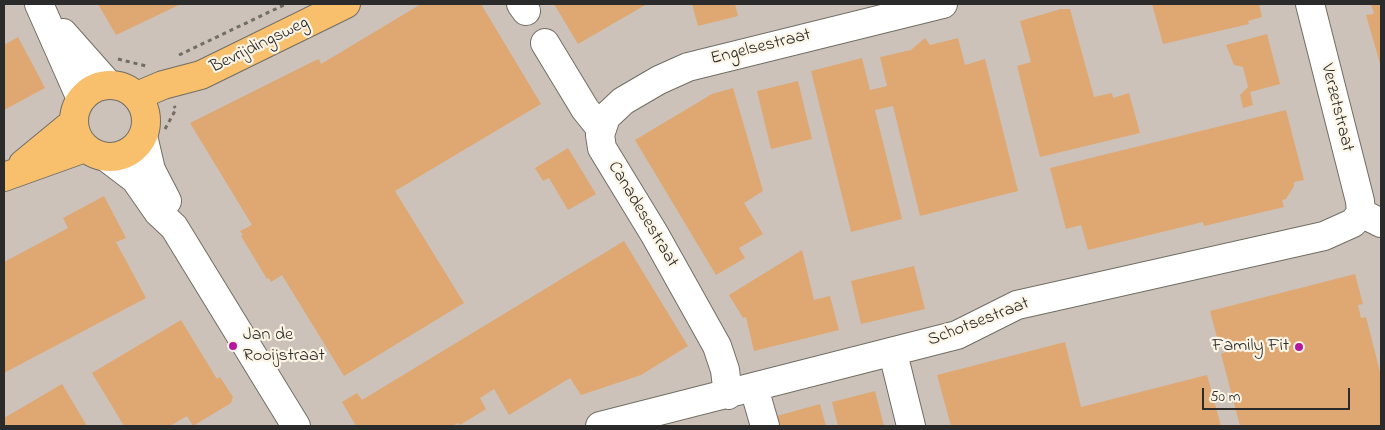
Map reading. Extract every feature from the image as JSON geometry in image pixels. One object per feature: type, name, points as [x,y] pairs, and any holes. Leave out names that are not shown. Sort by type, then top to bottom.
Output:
[{"type":"main road","name":"Bevrijdingsweg","points":[[147,120],[163,84],[201,75],[346,4]]},
{"type":"main road","points":[[109,85],[119,85],[147,120],[128,152],[118,156],[96,152],[9,174],[77,110],[90,90],[109,85]]},
{"type":"main road","points":[[77,110],[78,139],[96,152]]},
{"type":"street","name":"Engelsestraat","points":[[601,129],[609,111],[618,104],[659,80],[688,67],[943,4]]},
{"type":"street","name":"Verzetstraat","points":[[1310,4],[1360,201],[1371,218]]},
{"type":"street","points":[[41,6],[109,85]]},
{"type":"street","points":[[41,6],[77,110]]},
{"type":"street","name":"Canadesestraat","points":[[545,43],[585,109],[601,129],[602,148],[655,235],[717,346],[728,394]]},
{"type":"street","points":[[147,120],[151,170],[169,205],[174,227]]},
{"type":"street","points":[[96,152],[135,179],[158,212],[174,227],[293,420]]},
{"type":"street","name":"Schotsestraat","points":[[600,426],[893,353],[957,335],[1017,305],[1324,236],[1353,223],[1371,218]]},
{"type":"street","points":[[893,353],[912,426]]},
{"type":"street","points":[[754,388],[764,426]]},
{"type":"path","name":"Bevrijdingsweg","points":[[171,59],[286,4]]},
{"type":"path","points":[[114,58],[163,84],[176,109],[147,120]]},
{"type":"shaded area","points":[[4,4],[1381,4],[1381,426],[4,426]]},
{"type":"building","points":[[98,4],[181,4],[116,35]]},
{"type":"building","points":[[421,4],[481,4],[541,104],[395,191],[464,303],[344,376],[282,275],[271,282],[269,278],[267,279],[241,236],[243,235],[240,231],[252,225],[190,123],[316,60],[319,59],[321,64]]},
{"type":"building","points":[[554,4],[647,4],[578,44]]},
{"type":"building","points":[[692,4],[735,4],[738,16],[698,26]]},
{"type":"building","points":[[1152,4],[1259,4],[1262,17],[1248,21],[1249,24],[1163,44]]},
{"type":"building","points":[[1371,4],[1381,4],[1381,67],[1366,15],[1374,14]]},
{"type":"building","points":[[1061,9],[1070,9],[1094,97],[1112,93],[1113,98],[1129,93],[1140,133],[1040,157],[1017,66],[1031,62],[1020,21]]},
{"type":"building","points":[[1267,34],[1280,84],[1250,92],[1253,105],[1243,108],[1240,95],[1248,87],[1243,67],[1234,65],[1226,45]]},
{"type":"building","points":[[18,37],[45,88],[4,110],[4,45]]},
{"type":"building","points":[[925,38],[930,45],[958,38],[965,65],[985,59],[1018,191],[920,216],[893,106],[875,110],[902,219],[851,232],[811,71],[862,58],[870,90],[887,86],[880,57],[911,50]]},
{"type":"building","points":[[798,81],[812,139],[771,149],[757,91]]},
{"type":"building","points":[[733,88],[763,191],[744,203],[763,234],[739,248],[745,258],[716,275],[635,140],[712,94]]},
{"type":"building","points":[[1286,110],[1304,180],[1294,182],[1294,186],[1286,199],[1282,200],[1284,207],[1204,226],[1203,222],[1088,250],[1081,225],[1066,229],[1050,168]]},
{"type":"building","points":[[568,148],[596,194],[568,210],[549,178],[543,181],[535,168]]},
{"type":"building","points":[[104,196],[126,238],[116,242],[146,298],[4,373],[4,262],[68,228],[63,218]]},
{"type":"building","points":[[624,241],[688,346],[641,375],[581,395],[570,378],[509,415],[494,389],[480,398],[486,409],[460,425],[458,423],[453,426],[356,426],[342,402],[357,393],[362,400]]},
{"type":"building","points":[[802,250],[814,300],[830,296],[839,330],[754,351],[746,317],[743,318],[729,295]]},
{"type":"building","points":[[914,266],[925,309],[861,324],[851,281]]},
{"type":"building","name":"Family Fit","points":[[1355,274],[1363,304],[1358,305],[1361,318],[1366,317],[1381,376],[1381,426],[1240,426],[1221,354],[1226,352],[1223,340],[1218,341],[1210,311]]},
{"type":"building","points":[[181,320],[217,379],[220,377],[233,397],[231,403],[193,426],[187,416],[170,426],[124,426],[92,373]]},
{"type":"building","points":[[1065,342],[1081,407],[1207,375],[1221,426],[951,426],[937,375]]},
{"type":"building","points":[[62,384],[87,426],[4,426],[4,418]]},
{"type":"building","points":[[875,391],[884,426],[838,426],[832,402]]},
{"type":"building","points":[[820,404],[826,426],[780,426],[777,416]]},
{"type":"place","name":"Jan de Rooijstraat","points":[[233,346]]},
{"type":"place","name":"Family Fit","points":[[1299,347]]}]
